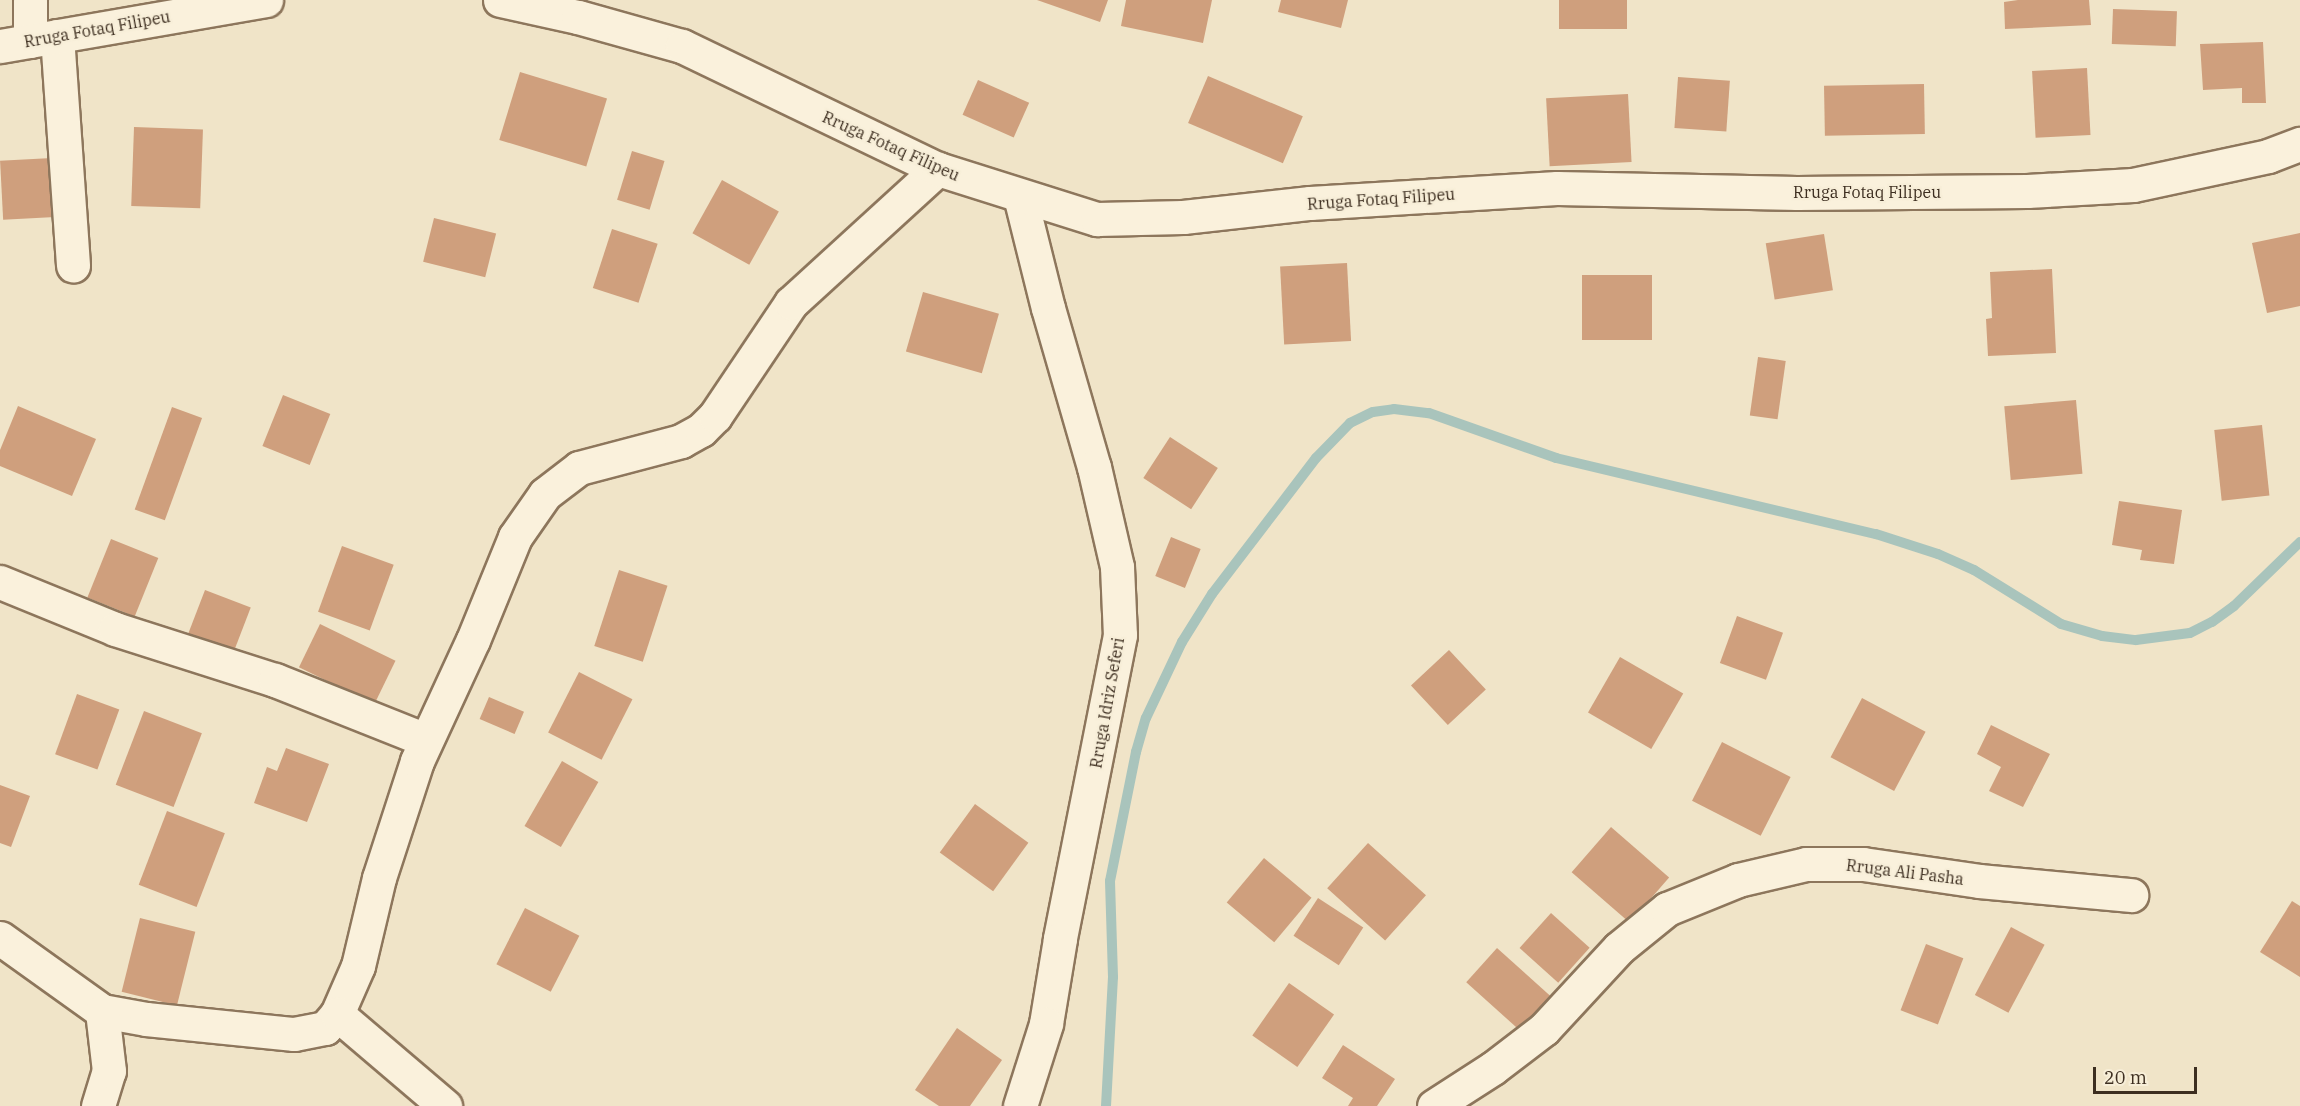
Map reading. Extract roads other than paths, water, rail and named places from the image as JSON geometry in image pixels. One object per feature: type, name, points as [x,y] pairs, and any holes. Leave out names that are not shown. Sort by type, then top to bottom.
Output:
[{"type":"street","points":[[30,0],[29,41],[73,265]]},
{"type":"street","name":"Rruga Fotaq Filipeu","points":[[29,41],[266,0]]},
{"type":"street","name":"Rruga Fotaq Filipeu","points":[[504,0],[578,17],[682,46],[938,169],[1097,219],[1183,217],[1310,203],[1557,188],[1797,193],[2027,191],[2133,185],[2268,156],[2300,144]]},
{"type":"street","points":[[0,938],[102,1011],[146,1019],[294,1034],[325,1028],[337,1014],[358,966],[379,878],[417,761],[473,640],[514,537],[545,494],[579,468],[681,441],[700,430],[715,416],[791,303],[938,169]]},
{"type":"street","name":"Rruga Idriz Seferi","points":[[1020,196],[1048,308],[1094,466],[1118,567],[1120,635],[1060,939],[1046,1024],[1020,1106]]},
{"type":"street","points":[[0,582],[115,629],[275,680],[426,740]]},
{"type":"street","name":"Rruga Ali Pasha","points":[[1434,1106],[1493,1068],[1544,1029],[1619,948],[1667,909],[1738,880],[1806,864],[1863,864],[1979,881],[2131,895]]},
{"type":"street","points":[[98,1106],[108,1071],[102,1011]]},
{"type":"street","points":[[337,1014],[445,1106]]},
{"type":"waterway","points":[[1106,1106],[1113,977],[1110,881],[1136,752],[1146,718],[1182,642],[1212,594],[1316,458],[1350,423],[1373,412],[1394,409],[1429,413],[1556,458],[1876,534],[1938,554],[1974,570],[2061,624],[2102,636],[2136,640],[2190,633],[2212,622],[2234,606],[2300,542]]}]
